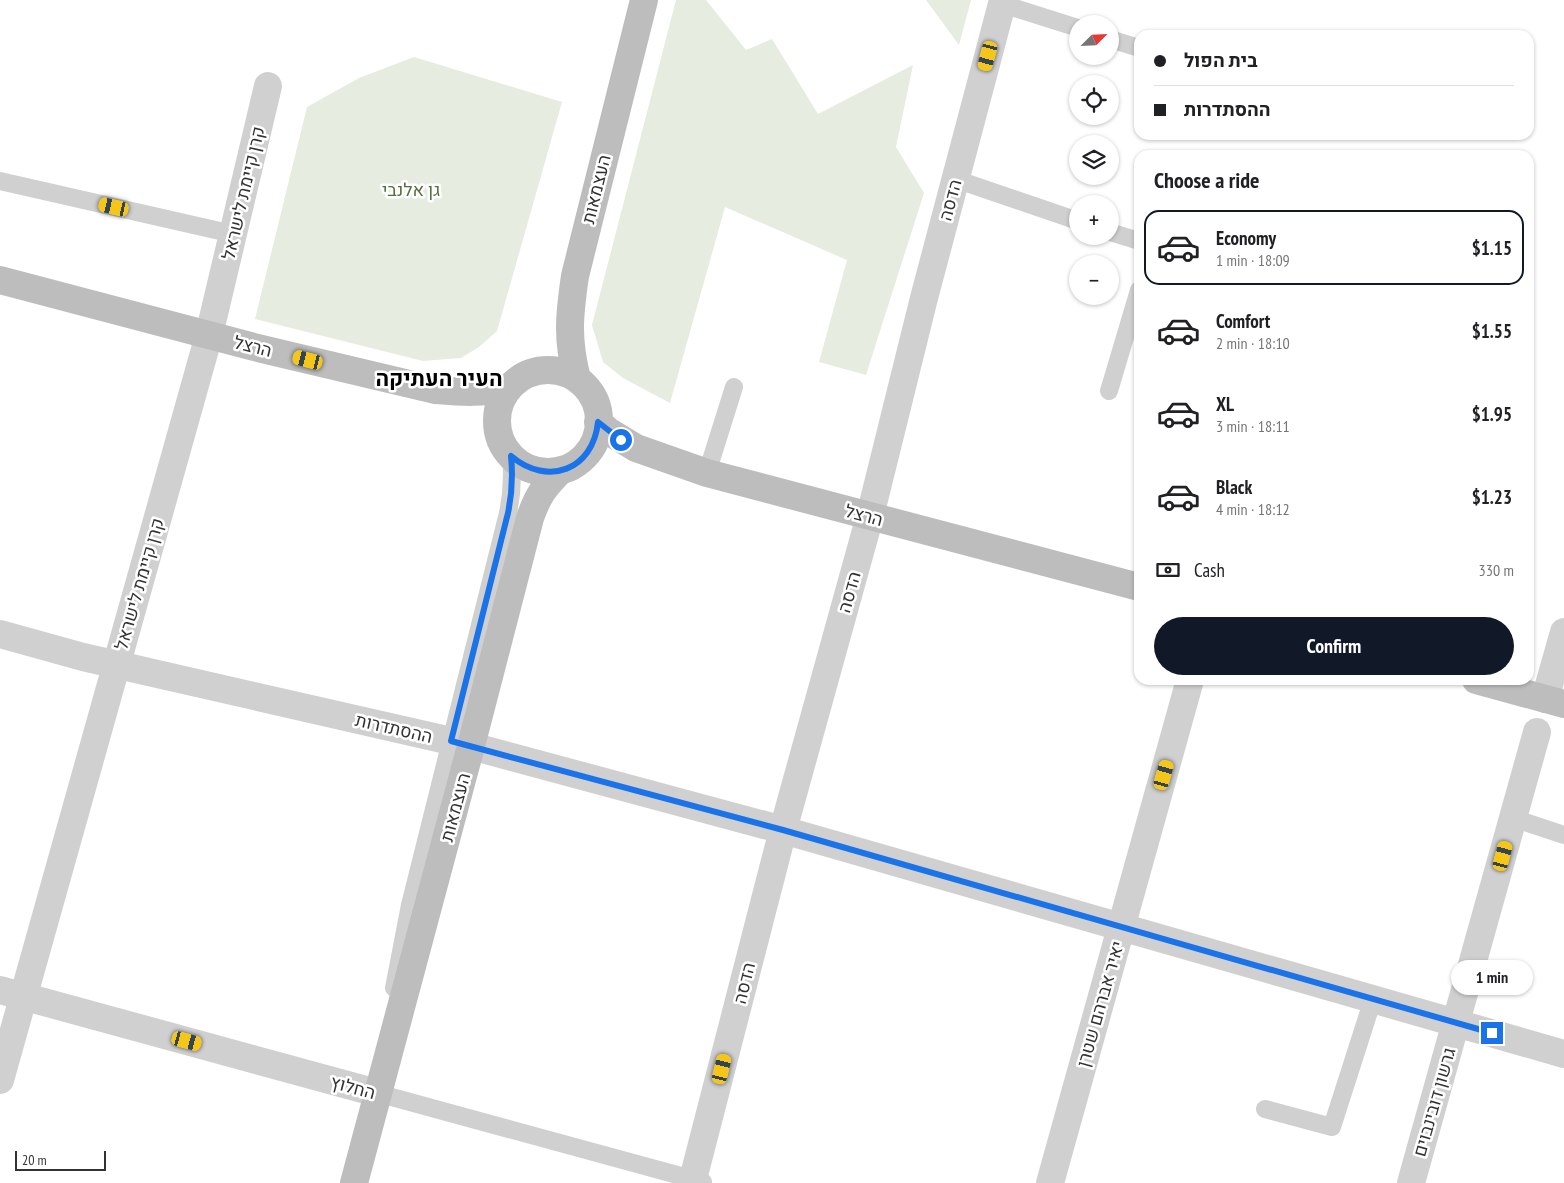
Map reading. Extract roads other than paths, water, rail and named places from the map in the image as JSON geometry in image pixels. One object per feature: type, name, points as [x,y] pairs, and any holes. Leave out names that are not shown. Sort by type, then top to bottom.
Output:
[{"type":"street","name":"העצמאות","points":[[577,379],[569,341],[569,315],[575,276],[644,0]]},
{"type":"street","name":"הדסה","points":[[697,1182],[783,830],[870,516],[1002,2]]},
{"type":"street","name":"קרן קיימת לישראל","points":[[0,1080],[12,993],[117,665],[209,335],[268,86]]},
{"type":"street","name":"הרצל","points":[[0,280],[209,335],[435,390],[482,392],[496,391],[509,387]]},
{"type":"street","points":[[549,370],[564,373],[577,379],[588,391],[596,406],[597,435],[592,446],[584,457],[573,465],[561,470],[548,472],[534,470],[521,465],[502,444],[498,429],[497,414],[501,400],[509,387],[521,378],[534,372],[549,370]]},
{"type":"street","name":"הרצל","points":[[598,422],[614,435],[636,448],[707,473],[1134,586]]},
{"type":"street","name":"העצמאות","points":[[354,1183],[461,743],[530,518],[543,489],[561,470]]},
{"type":"street","points":[[1494,685],[1555,702],[1564,632]]},
{"type":"street","name":"ההסתדרות","points":[[0,634],[83,657],[461,743],[783,830],[1564,1054]]},
{"type":"street","name":"יאיר אברהם שטרן","points":[[1050,1183],[1189,685]]},
{"type":"street","name":"גרשון דובינבוים","points":[[1411,1183],[1537,732]]},
{"type":"street","name":"החלוץ","points":[[12,993],[377,1094]]},
{"type":"lane","points":[[1002,2],[1069,25]]},
{"type":"lane","points":[[1119,42],[1134,46]]},
{"type":"lane","points":[[955,179],[1069,218]]},
{"type":"lane","points":[[0,181],[233,234]]},
{"type":"lane","points":[[1119,235],[1134,239]]},
{"type":"lane","points":[[1109,391],[1134,307]]},
{"type":"lane","points":[[707,473],[734,388]]},
{"type":"lane","name":"העצמאות","points":[[461,743],[512,493],[513,474],[511,456]]},
{"type":"lane","points":[[1513,818],[1564,835]]},
{"type":"lane","points":[[1266,1108],[1332,1127],[1373,999]]},
{"type":"lane","name":"החלוץ","points":[[377,1094],[697,1182]]},
{"type":"district","name":"העיר העתיקה","points":[[439,378]]},
{"type":"park label","name":"גן אלנבי","points":[[411,189]]}]
